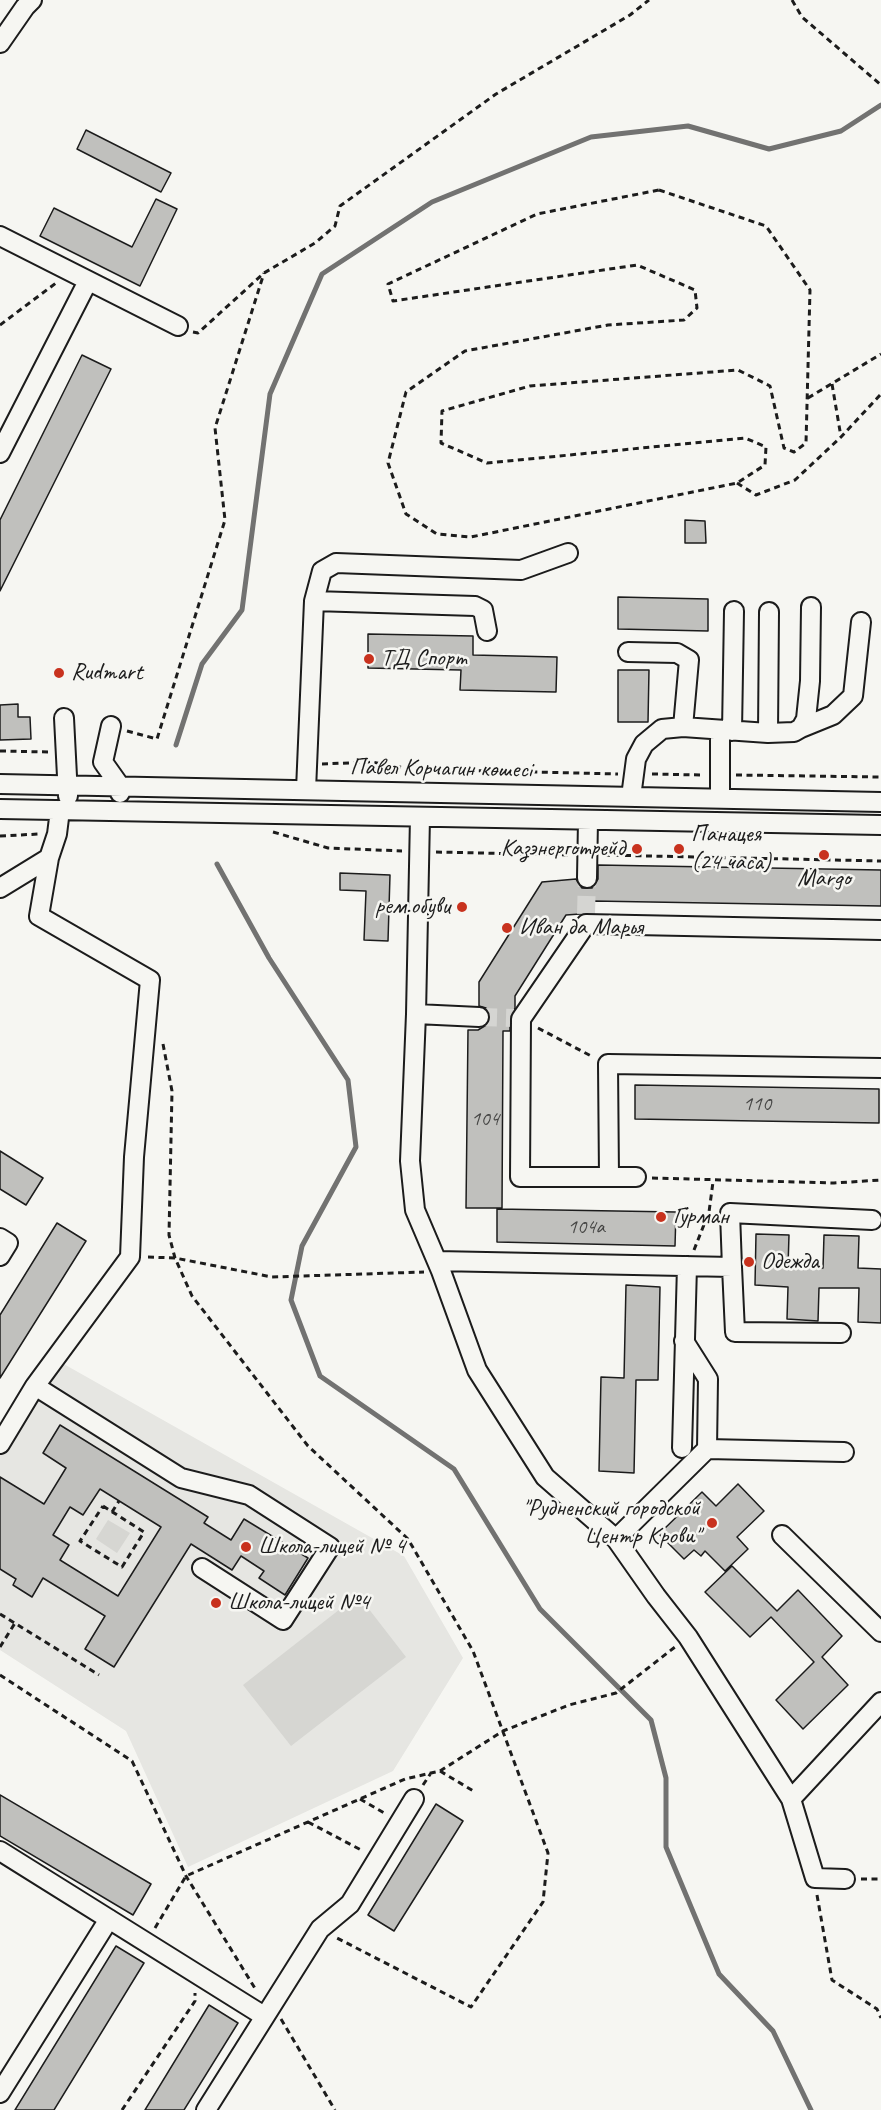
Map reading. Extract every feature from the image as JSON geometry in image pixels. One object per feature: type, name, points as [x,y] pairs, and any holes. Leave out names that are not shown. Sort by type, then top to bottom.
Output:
[{"type":"street","points":[[0,43],[24,7],[32,0]]},
{"type":"street","points":[[0,236],[178,326]]},
{"type":"street","points":[[0,453],[88,281]]},
{"type":"street","points":[[306,790],[314,601],[322,572],[336,563],[521,570],[568,553]]},
{"type":"street","points":[[314,601],[475,606],[483,610],[487,631]]},
{"type":"street","points":[[801,728],[806,719],[807,710],[811,607]]},
{"type":"street","points":[[720,798],[734,611]]},
{"type":"street","points":[[768,733],[769,612]]},
{"type":"street","points":[[631,797],[636,759],[644,744],[662,729],[683,727],[768,733],[794,732],[833,715],[853,696],[861,622]]},
{"type":"street","points":[[628,652],[677,653],[689,660],[683,727]]},
{"type":"street","points":[[0,1444],[35,1386],[130,1257],[134,1157],[150,980],[39,916],[49,858],[65,810],[68,785],[64,718]]},
{"type":"street","points":[[111,726],[103,762],[120,786],[120,811]]},
{"type":"street","name":"Павел Корчагин көшесі","points":[[0,784],[881,802]]},
{"type":"street","points":[[762,799],[762,823]]},
{"type":"street","name":"Павел Корчагин көшесі","points":[[0,809],[881,825]]},
{"type":"street","points":[[420,817],[411,1161],[415,1210],[439,1266],[477,1370],[545,1476],[616,1539],[688,1637],[791,1799],[814,1878],[845,1879]]},
{"type":"street","points":[[587,879],[588,820]]},
{"type":"street","points":[[0,888],[49,858]]},
{"type":"street","points":[[636,1177],[520,1176],[518,1019],[586,919],[881,930]]},
{"type":"street","points":[[416,1014],[478,1017]]},
{"type":"street","points":[[609,1177],[608,1065],[881,1068]]},
{"type":"street","points":[[841,1334],[735,1332],[730,1213],[872,1220]]},
{"type":"street","points":[[0,1238],[8,1243],[0,1256]]},
{"type":"street","points":[[439,1266],[732,1267]]},
{"type":"street","points":[[682,1448],[687,1266]]},
{"type":"street","points":[[616,1539],[707,1449],[708,1379],[684,1341]]},
{"type":"street","points":[[35,1386],[181,1478],[249,1495],[330,1546],[283,1620],[202,1568]]},
{"type":"street","points":[[707,1449],[844,1452]]},
{"type":"street","points":[[782,1535],[881,1632]]},
{"type":"street","points":[[791,1799],[881,1702]]},
{"type":"street","points":[[206,2110],[320,1929],[350,1904],[414,1799]]},
{"type":"street","points":[[0,1851],[193,1971],[268,2010]]},
{"type":"street","points":[[0,2093],[109,1919]]},
{"type":"path","points":[[178,326],[198,333],[264,273],[315,243],[335,226],[340,206],[496,94],[630,15],[649,0]]},
{"type":"path","points":[[792,0],[802,17],[881,85]]},
{"type":"path","points":[[659,190],[766,226],[810,290],[806,443],[794,452],[784,448],[770,386],[738,370],[530,386],[442,411],[441,443],[487,463],[745,438],[766,447],[765,465],[737,483],[471,537],[437,534],[406,514],[388,463],[406,392],[465,351],[608,325],[684,320],[697,308],[695,290],[637,266],[393,301],[388,284],[537,214],[659,190]]},
{"type":"path","points":[[0,325],[71,272]]},
{"type":"path","points":[[111,726],[157,739],[225,520],[215,428],[264,273]]},
{"type":"path","points":[[808,398],[881,354]]},
{"type":"path","points":[[832,384],[841,437]]},
{"type":"path","points":[[737,483],[756,495],[795,480],[841,437],[881,394]]},
{"type":"path","points":[[0,751],[66,753]]},
{"type":"path","points":[[307,764],[371,762],[411,769],[771,777],[881,777]]},
{"type":"path","points":[[264,832],[275,832],[328,848]]},
{"type":"path","points":[[0,836],[57,834]]},
{"type":"path","points":[[518,1019],[608,1065]]},
{"type":"path","points":[[161,1036],[172,1091],[169,1235],[175,1258],[192,1296],[308,1446],[408,1539],[473,1651],[548,1853],[543,1902],[471,2007],[320,1929]]},
{"type":"path","points":[[636,1177],[834,1183],[881,1180]]},
{"type":"path","points":[[687,1266],[709,1212],[713,1181]]},
{"type":"path","points":[[130,1257],[175,1258],[272,1277],[320,1277],[439,1266]]},
{"type":"path","points":[[112,1512],[119,1501]]},
{"type":"path","points":[[103,1506],[112,1512],[144,1532],[122,1567],[80,1542],[103,1506]]},
{"type":"path","points":[[0,1614],[99,1675]]},
{"type":"path","points":[[0,1647],[15,1623]]},
{"type":"path","points":[[147,1942],[186,1876],[405,1779],[440,1771],[503,1731],[569,1705],[616,1694],[688,1637]]},
{"type":"path","points":[[0,1676],[132,1761],[186,1876],[268,2010],[335,2110]]},
{"type":"path","points":[[440,1771],[475,1792]]},
{"type":"path","points":[[359,1799],[400,1822]]},
{"type":"path","points":[[308,1822],[377,1860]]},
{"type":"path","points":[[814,1878],[832,1980],[877,2009],[881,2018]]},
{"type":"path","points":[[122,2110],[195,2001],[193,1971]]},
{"type":"shaded area","name":"Школа-лицей №4","points":[[46,1354],[404,1556],[463,1658],[393,1771],[188,1867],[126,1731],[0,1650],[0,1424]]},
{"type":"shaded area","points":[[108,1520],[130,1533],[117,1553],[96,1539]]},
{"type":"shaded area","points":[[358,1595],[406,1657],[291,1746],[243,1685]]},
{"type":"building","points":[[86,130],[171,173],[161,192],[77,149]]},
{"type":"building","points":[[156,199],[177,209],[140,286],[40,236],[54,208],[132,247]]},
{"type":"building","points":[[82,355],[111,369],[0,591],[0,520]]},
{"type":"building","points":[[685,520],[705,521],[706,543],[685,543]]},
{"type":"building","points":[[618,597],[708,599],[708,631],[618,629]]},
{"type":"building","points":[[368,634],[473,636],[473,655],[557,657],[556,692],[460,690],[461,670],[368,668]]},
{"type":"building","points":[[618,670],[649,670],[648,722],[618,722]]},
{"type":"building","points":[[18,704],[18,717],[30,717],[31,739],[0,740],[0,705]]},
{"type":"building","points":[[598,865],[881,870],[881,906],[593,901],[594,913],[566,915],[515,996],[510,1031],[503,1031],[502,1208],[466,1208],[468,1030],[478,1030],[488,1024],[490,1018],[486,1008],[479,1006],[479,982],[542,882],[576,879],[582,888],[592,888],[598,879]]},
{"type":"building","points":[[340,873],[390,875],[388,941],[364,940],[366,891],[340,890]]},
{"type":"building","points":[[635,1085],[879,1089],[879,1123],[635,1119]]},
{"type":"building","points":[[0,1151],[43,1178],[26,1205],[0,1189]]},
{"type":"building","points":[[497,1209],[676,1212],[675,1246],[497,1242]]},
{"type":"building","points":[[57,1223],[86,1241],[0,1378],[0,1315]]},
{"type":"building","points":[[756,1234],[789,1235],[788,1267],[823,1268],[824,1235],[859,1236],[858,1268],[881,1269],[881,1323],[858,1322],[859,1288],[819,1288],[818,1321],[787,1319],[788,1287],[755,1285]]},
{"type":"building","points":[[626,1285],[660,1287],[658,1380],[636,1380],[634,1473],[599,1471],[601,1377],[624,1378]]},
{"type":"building","name":"Школа-лицей № 4","points":[[60,1425],[208,1517],[204,1523],[231,1540],[244,1519],[308,1558],[285,1595],[259,1578],[264,1571],[241,1556],[232,1570],[191,1544],[114,1667],[85,1649],[105,1616],[43,1578],[32,1597],[13,1585],[16,1579],[0,1569],[0,1477],[44,1504],[66,1468],[43,1453]],"holes":[[[100,1489],[161,1527],[118,1596],[60,1560],[69,1545],[53,1535],[70,1507],[83,1515]]]},
{"type":"building","name":"\"Рудненский городской Центр Крови\"","points":[[738,1484],[764,1511],[737,1537],[748,1549],[725,1571],[705,1551],[701,1556],[694,1550],[684,1559],[659,1534],[702,1492],[716,1506]]},
{"type":"building","points":[[732,1566],[777,1611],[798,1590],[842,1636],[822,1657],[848,1685],[803,1729],[776,1700],[814,1662],[771,1617],[750,1637],[705,1592]]},
{"type":"building","points":[[0,1795],[151,1884],[133,1915],[0,1836]]},
{"type":"building","points":[[436,1804],[463,1821],[394,1931],[368,1915]]},
{"type":"building","points":[[116,1946],[144,1963],[54,2110],[15,2110]]},
{"type":"building","points":[[209,2005],[238,2023],[184,2110],[145,2110]]},
{"type":"waterway","points":[[176,745],[202,664],[242,610],[270,394],[322,274],[432,202],[591,137],[688,126],[769,149],[841,131],[881,105]]},
{"type":"waterway","points":[[217,864],[269,958],[348,1080],[356,1147],[302,1246],[291,1300],[320,1376],[454,1469],[540,1609],[651,1720],[666,1778],[666,1847],[719,1974],[773,2031],[811,2110]]},
{"type":"tunnel","points":[[586,914],[587,878]]},
{"type":"tunnel","points":[[479,1017],[514,1018]]},
{"type":"place","name":"ТД Спорт","points":[[369,659]]},
{"type":"place","name":"Rudmart","points":[[59,673]]},
{"type":"place","name":"Казэнерготрейд","points":[[637,849]]},
{"type":"place","name":"Панацея (24 часа)","points":[[679,849]]},
{"type":"place","name":"Margo","points":[[824,855]]},
{"type":"place","name":"рем.обуви","points":[[462,907]]},
{"type":"place","name":"Иван да Марья","points":[[507,928]]},
{"type":"place","name":"Гурман","points":[[661,1217]]},
{"type":"place","name":"Одежда","points":[[749,1262]]},
{"type":"place","name":"\"Рудненский городской Центр Крови\"","points":[[712,1523]]},
{"type":"place","name":"Школа-лицей № 4","points":[[246,1547]]},
{"type":"place","name":"Школа-лицей №4","points":[[216,1603]]}]
